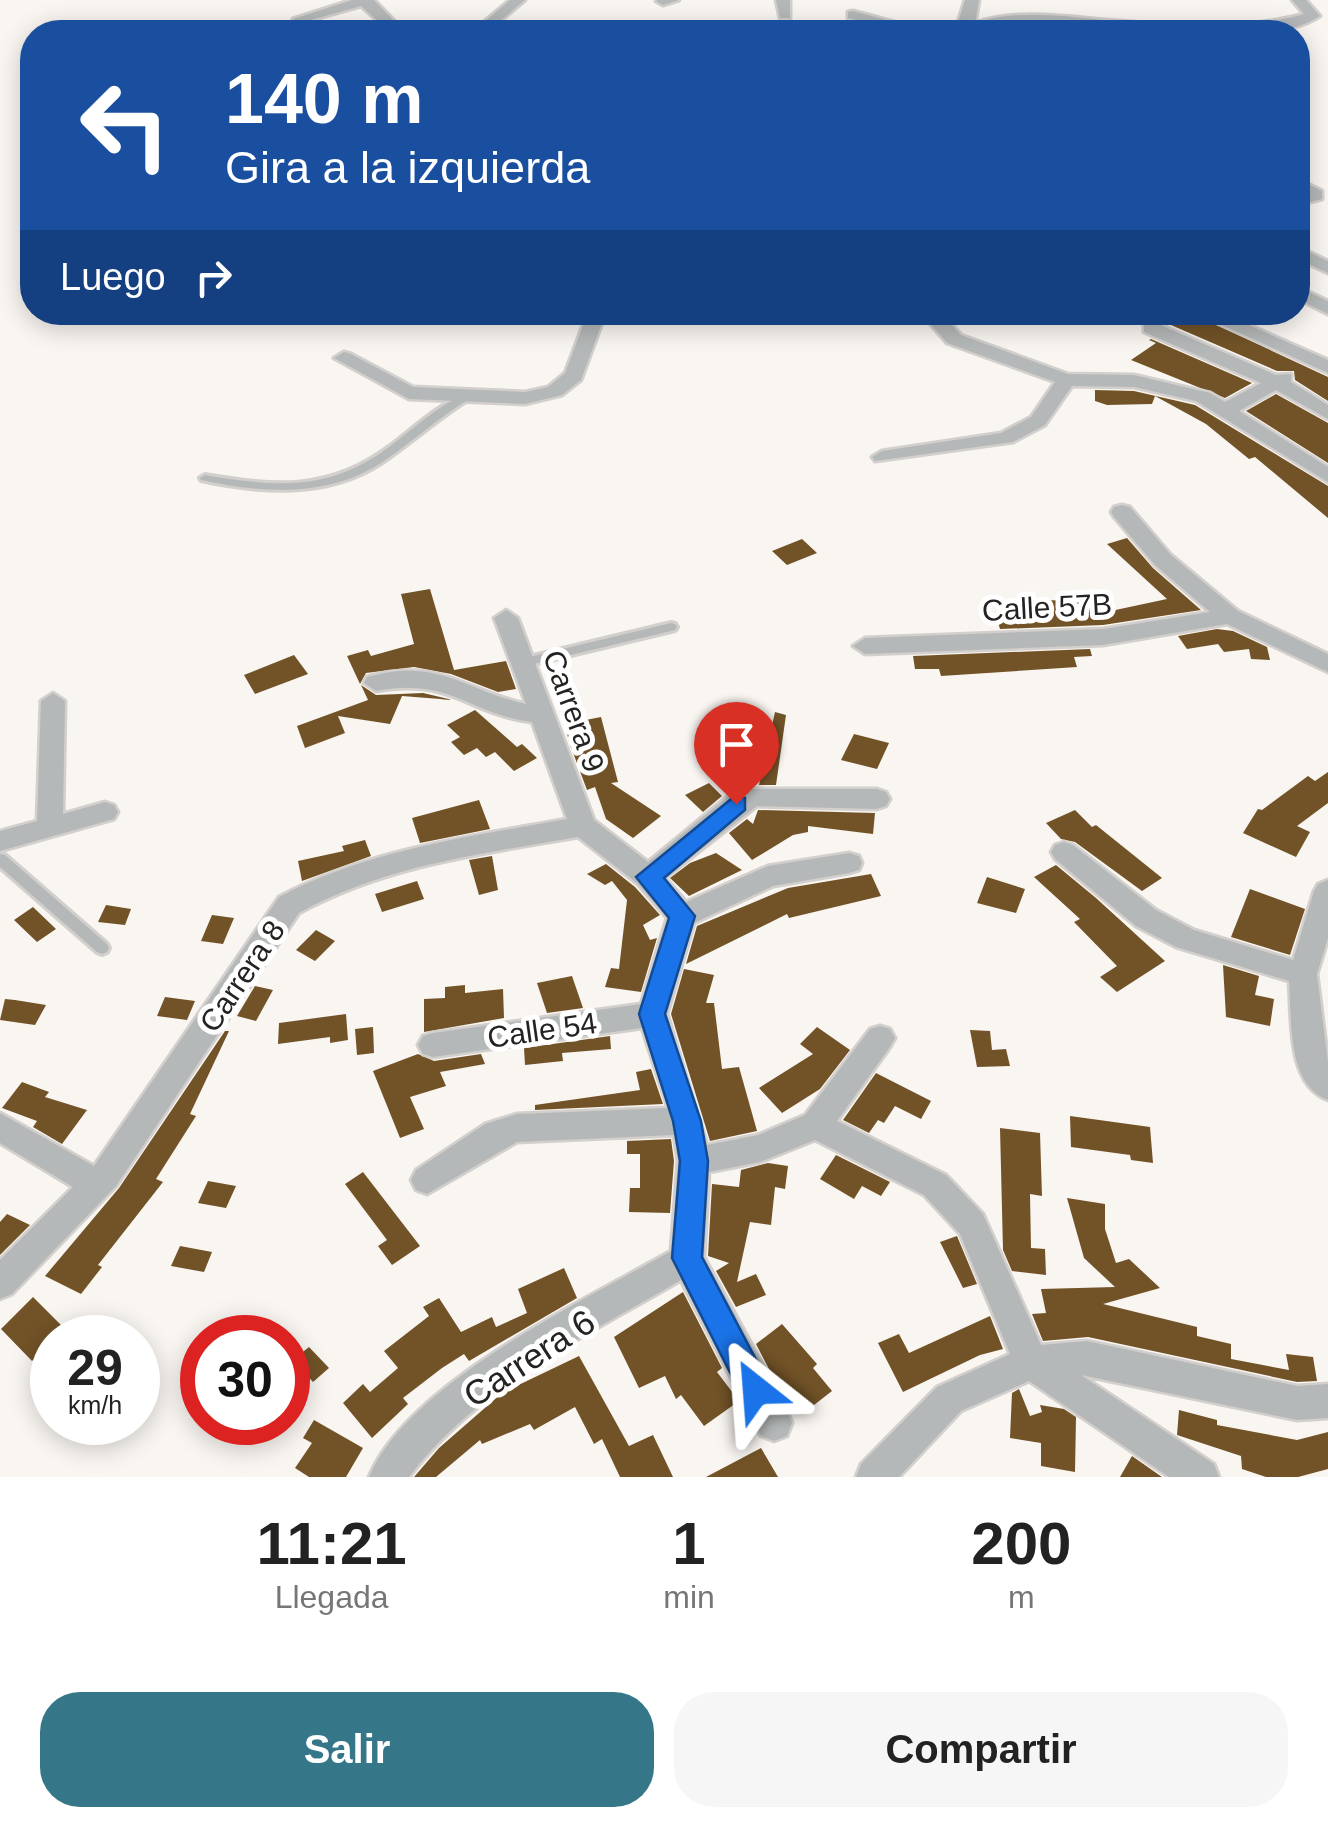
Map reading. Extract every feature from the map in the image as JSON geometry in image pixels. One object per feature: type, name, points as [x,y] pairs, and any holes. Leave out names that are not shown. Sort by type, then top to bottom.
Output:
[{"type":"street","points":[[300,19],[364,0],[385,20]]},
{"type":"street","points":[[494,20],[518,0]]},
{"type":"street","points":[[663,1],[672,0]]},
{"type":"street","points":[[1298,20],[1312,16],[1300,0]]},
{"type":"street","points":[[854,15],[872,20]]},
{"type":"street","points":[[1009,20],[1054,20]]},
{"type":"street","points":[[344,358],[402,391],[524,398],[555,391],[578,369],[592,325]]},
{"type":"street","points":[[942,325],[954,338],[1066,380],[1100,378],[1169,387],[1227,409],[1328,476]]},
{"type":"street","points":[[1235,325],[1324,360]]},
{"type":"street","points":[[1151,328],[1276,382],[1328,413]]},
{"type":"street","points":[[1227,409],[1324,360]]},
{"type":"street","points":[[882,457],[1006,438],[1038,420],[1066,380]]},
{"type":"street","points":[[1122,512],[1163,560],[1230,616],[1328,664]]},
{"type":"street","name":"Calle 57B","points":[[866,646],[1103,637],[1230,616]]},
{"type":"street","name":"Carrera 9","points":[[506,618],[583,826]]},
{"type":"street","points":[[376,682],[428,679],[452,684],[516,714],[539,714]]},
{"type":"street","points":[[50,827],[53,701]]},
{"type":"street","points":[[648,877],[736,804],[754,796],[877,799]]},
{"type":"street","points":[[0,841],[104,812]]},
{"type":"street","points":[[583,826],[648,877],[682,916]]},
{"type":"street","name":"Carrera 8","points":[[0,1283],[97,1184],[289,905],[324,883],[369,868],[583,826]]},
{"type":"street","points":[[1064,852],[1146,918],[1186,940],[1303,974]]},
{"type":"street","points":[[774,1424],[687,1258],[694,1161],[687,1121],[652,1014],[682,916],[768,876],[849,862]]},
{"type":"street","points":[[1328,890],[1303,974],[1310,1062],[1328,1087]]},
{"type":"street","name":"Calle 54","points":[[433,1045],[652,1014]]},
{"type":"street","points":[[694,1161],[760,1148],[816,1124],[880,1038]]},
{"type":"street","points":[[427,1180],[496,1134],[517,1128],[687,1121]]},
{"type":"street","points":[[816,1124],[935,1185],[972,1224],[1032,1362],[1201,1477]]},
{"type":"street","points":[[0,1126],[97,1184]]},
{"type":"street","name":"Carrera 6","points":[[388,1477],[406,1446],[485,1382],[687,1258]]},
{"type":"street","points":[[874,1477],[949,1399],[1032,1362],[1087,1358],[1297,1402],[1328,1401]]},
{"type":"lane","points":[[204,478],[263,487],[323,483],[376,462],[464,397]]},
{"type":"lane","points":[[522,663],[671,626]]},
{"type":"lane","points":[[0,859],[102,948]]},
{"type":"building","points":[[1171,325],[1217,325],[1328,377],[1328,401],[1295,380],[1294,371],[1277,371]]},
{"type":"building","points":[[1149,340],[1252,383],[1225,398],[1131,360],[1156,343]]},
{"type":"building","points":[[1095,390],[1134,391],[1195,405],[1328,486],[1328,518],[1255,457],[1249,459],[1206,424],[1155,396],[1152,404],[1107,405],[1095,401]]},
{"type":"building","points":[[1276,394],[1328,423],[1328,463],[1246,411]]},
{"type":"building","points":[[1127,538],[1153,568],[1201,610],[1103,625],[1000,629],[995,612],[1035,608],[1033,600],[1102,601],[1106,612],[1167,599],[1107,544]]},
{"type":"building","points":[[802,539],[817,553],[787,565],[772,551]]},
{"type":"building","points":[[430,589],[454,670],[506,661],[516,689],[498,692],[451,674],[414,667],[366,673],[360,684],[347,656],[368,650],[371,656],[414,644],[401,594]]},
{"type":"building","points":[[1217,629],[1233,631],[1267,647],[1270,660],[1251,659],[1249,649],[1224,652],[1218,644],[1187,649],[1178,636]]},
{"type":"building","points":[[1090,649],[1092,656],[1074,657],[1077,667],[941,676],[939,669],[915,669],[913,656]]},
{"type":"building","points":[[294,655],[308,674],[255,694],[244,675]]},
{"type":"building","points":[[361,685],[376,695],[423,693],[453,700],[402,696],[390,724],[338,716],[345,733],[305,748],[297,726],[368,700]]},
{"type":"building","points":[[475,710],[517,747],[522,744],[537,758],[514,771],[495,752],[486,757],[477,748],[464,755],[451,742],[460,737],[447,725]]},
{"type":"building","points":[[775,712],[786,715],[776,785],[759,785]]},
{"type":"building","points":[[601,717],[618,782],[611,783],[661,816],[633,838],[606,819],[595,787],[587,790],[569,742],[565,724]]},
{"type":"building","points":[[854,734],[889,743],[877,769],[841,760]]},
{"type":"building","points":[[1328,772],[1328,803],[1297,826],[1310,832],[1296,857],[1243,833],[1258,809],[1262,810],[1308,776],[1315,781]]},
{"type":"building","points":[[709,783],[722,796],[703,812],[685,795]]},
{"type":"building","points":[[479,800],[490,829],[420,843],[412,818]]},
{"type":"building","points":[[758,810],[875,813],[873,834],[808,826],[808,832],[793,835],[752,860],[729,833],[747,819],[753,824]]},
{"type":"building","points":[[1075,810],[1162,878],[1142,891],[1075,842],[1061,839],[1046,823]]},
{"type":"building","points":[[365,840],[371,856],[302,881],[298,861],[344,851],[342,846]]},
{"type":"building","points":[[716,853],[742,870],[689,896],[670,878],[690,863]]},
{"type":"building","points":[[492,856],[498,890],[479,895],[469,860]]},
{"type":"building","points":[[606,864],[635,887],[660,915],[643,925],[650,940],[657,938],[641,992],[605,987],[611,968],[619,969],[627,900],[612,881],[605,885],[587,874]]},
{"type":"building","points":[[1056,865],[1165,961],[1117,992],[1100,977],[1117,966],[1074,922],[1080,919],[1034,877]]},
{"type":"building","points":[[871,874],[881,896],[789,918],[787,914],[686,964],[697,926],[788,888]]},
{"type":"building","points":[[987,877],[1025,889],[1016,913],[977,903]]},
{"type":"building","points":[[417,881],[424,899],[382,912],[375,894]]},
{"type":"building","points":[[1250,889],[1305,909],[1290,955],[1231,937]]},
{"type":"building","points":[[106,905],[131,909],[125,925],[98,922]]},
{"type":"building","points":[[33,907],[56,929],[37,942],[14,920]]},
{"type":"building","points":[[212,915],[234,918],[223,944],[201,941]]},
{"type":"building","points":[[316,930],[335,941],[315,961],[296,950]]},
{"type":"building","points":[[1223,965],[1259,976],[1255,995],[1274,999],[1270,1026],[1226,1017]]},
{"type":"building","points":[[684,969],[714,975],[706,1003],[714,1003],[722,1069],[739,1067],[757,1131],[710,1141],[671,1014]]},
{"type":"building","points":[[572,976],[583,1008],[547,1013],[537,983]]},
{"type":"building","points":[[465,985],[465,993],[503,989],[504,1018],[424,1032],[424,999],[445,998],[445,987]]},
{"type":"building","points":[[255,986],[273,990],[256,1021],[237,1016]]},
{"type":"building","points":[[165,997],[195,1001],[187,1020],[157,1016]]},
{"type":"building","points":[[5,999],[46,1005],[35,1025],[0,1020]]},
{"type":"building","points":[[346,1014],[348,1040],[330,1043],[330,1037],[278,1044],[279,1023]]},
{"type":"building","points":[[373,1027],[374,1053],[357,1055],[355,1029]]},
{"type":"building","points":[[817,1027],[850,1050],[820,1089],[782,1113],[759,1088],[813,1054],[800,1044]]},
{"type":"building","points":[[970,1030],[990,1031],[992,1050],[1006,1049],[1010,1066],[977,1067]]},
{"type":"building","points":[[225,1031],[229,1031],[190,1114],[196,1116],[156,1179],[163,1182],[98,1265],[102,1267],[81,1294],[45,1276],[119,1188]]},
{"type":"building","points":[[610,1036],[611,1049],[562,1053],[563,1061],[525,1065],[524,1048]]},
{"type":"building","points":[[418,1054],[434,1061],[481,1054],[485,1064],[440,1072],[446,1086],[410,1097],[424,1129],[400,1138],[373,1071]]},
{"type":"building","points":[[651,1069],[663,1104],[535,1110],[535,1105],[640,1090],[636,1072]]},
{"type":"building","points":[[876,1073],[931,1101],[921,1119],[895,1106],[884,1123],[878,1120],[869,1133],[843,1120]]},
{"type":"building","points":[[22,1082],[49,1092],[45,1097],[87,1110],[62,1144],[33,1127],[37,1121],[2,1108]]},
{"type":"building","points":[[1070,1116],[1150,1127],[1153,1163],[1131,1160],[1130,1155],[1071,1147]]},
{"type":"building","points":[[1000,1128],[1040,1133],[1042,1196],[1030,1194],[1031,1248],[1045,1249],[1046,1275],[1012,1271],[1003,1250]]},
{"type":"building","points":[[671,1139],[674,1161],[670,1213],[629,1212],[630,1188],[640,1188],[640,1154],[627,1154],[627,1141]]},
{"type":"building","points":[[836,1155],[890,1182],[881,1196],[862,1186],[854,1199],[820,1179]]},
{"type":"building","points":[[768,1163],[788,1166],[785,1189],[775,1187],[771,1225],[750,1222],[737,1282],[756,1274],[766,1295],[736,1307],[716,1271],[729,1263],[708,1256],[712,1184],[739,1187],[741,1170]]},
{"type":"building","points":[[363,1172],[420,1246],[392,1265],[378,1246],[387,1240],[345,1184]]},
{"type":"building","points":[[208,1181],[236,1186],[226,1208],[198,1203]]},
{"type":"building","points":[[1067,1198],[1105,1204],[1105,1229],[1116,1263],[1129,1259],[1160,1288],[1103,1304],[1197,1327],[1197,1336],[1231,1344],[1231,1359],[1289,1370],[1286,1354],[1313,1357],[1317,1381],[1297,1382],[1088,1337],[1043,1341],[1032,1314],[1046,1313],[1041,1289],[1115,1287],[1084,1258]]},
{"type":"building","points":[[7,1214],[30,1225],[0,1255],[0,1222]]},
{"type":"building","points":[[957,1236],[977,1284],[963,1288],[940,1242]]},
{"type":"building","points":[[180,1246],[212,1252],[204,1272],[171,1266]]},
{"type":"building","points":[[564,1268],[577,1298],[469,1361],[464,1354],[442,1368],[403,1398],[408,1404],[372,1438],[343,1403],[363,1384],[370,1392],[398,1368],[384,1351],[429,1316],[423,1307],[439,1298],[461,1332],[492,1317],[496,1327],[527,1313],[518,1289]]},
{"type":"building","points":[[683,1292],[722,1368],[717,1372],[739,1401],[704,1426],[681,1395],[676,1399],[665,1376],[639,1388],[614,1337]]},
{"type":"building","points":[[33,1297],[51,1315],[30,1315],[30,1359],[1,1329]]},
{"type":"building","points":[[990,1316],[1003,1349],[980,1355],[903,1392],[878,1343],[899,1334],[909,1353]]},
{"type":"building","points":[[782,1324],[817,1364],[813,1368],[832,1391],[805,1412],[769,1369],[756,1344]]},
{"type":"building","points":[[310,1348],[329,1368],[313,1382],[310,1379]]},
{"type":"building","points":[[579,1356],[629,1446],[653,1435],[673,1477],[620,1477],[602,1439],[594,1444],[575,1407],[534,1430],[530,1424],[482,1444],[480,1440],[436,1477],[414,1477],[439,1448],[502,1393]]},
{"type":"building","points":[[1019,1389],[1030,1416],[1042,1412],[1040,1405],[1064,1409],[1076,1417],[1075,1472],[1041,1466],[1041,1443],[1010,1438],[1012,1393]]},
{"type":"building","points":[[1179,1410],[1217,1420],[1217,1425],[1297,1440],[1328,1432],[1328,1469],[1298,1477],[1266,1477],[1242,1469],[1241,1456],[1177,1435]]},
{"type":"building","points":[[314,1420],[363,1448],[346,1477],[309,1477],[295,1468],[312,1443],[310,1427]]},
{"type":"building","points":[[761,1448],[778,1477],[706,1477]]},
{"type":"building","points":[[1132,1456],[1162,1477],[1120,1477]]},
{"type":"route","points":[[736,804],[648,877],[682,916],[652,1014],[687,1121],[694,1161],[687,1258],[756,1390]]}]
